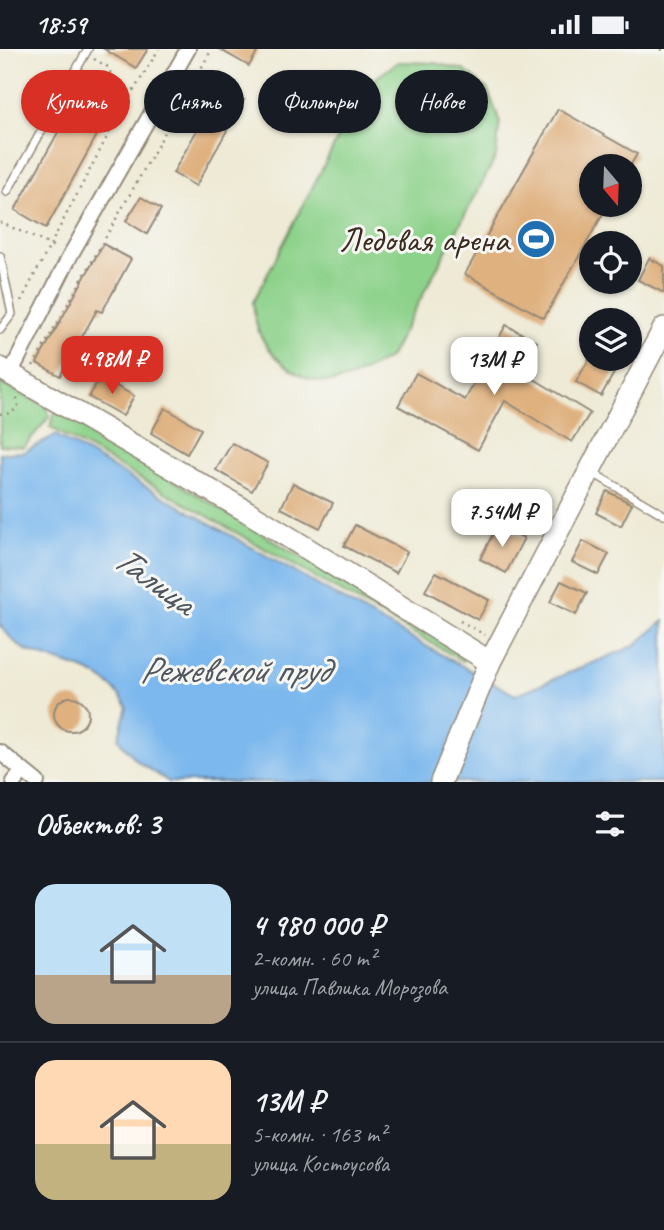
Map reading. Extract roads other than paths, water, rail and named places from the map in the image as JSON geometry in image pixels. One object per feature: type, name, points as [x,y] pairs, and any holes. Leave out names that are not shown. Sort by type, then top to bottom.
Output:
[{"type":"main road","points":[[441,782],[490,661],[664,328]]},
{"type":"main road","points":[[7,378],[248,512],[490,661]]},
{"type":"street","points":[[7,378],[71,254],[188,49]]},
{"type":"street","points":[[0,752],[19,776],[37,782]]},
{"type":"lane","points":[[7,192],[83,50]]},
{"type":"lane","points":[[0,256],[12,314],[0,330]]},
{"type":"lane","points":[[590,471],[664,515]]},
{"type":"water","name":"Режевской пруд","points":[[56,435],[515,695],[634,646],[664,621],[664,782],[169,782],[137,761],[118,739],[127,706],[105,681],[80,668],[24,649],[0,626],[0,453],[24,452]]},
{"type":"place","name":"Ледовая арена","points":[[536,239]]},
{"type":"water label","name":"Талица","points":[[155,579]]}]
